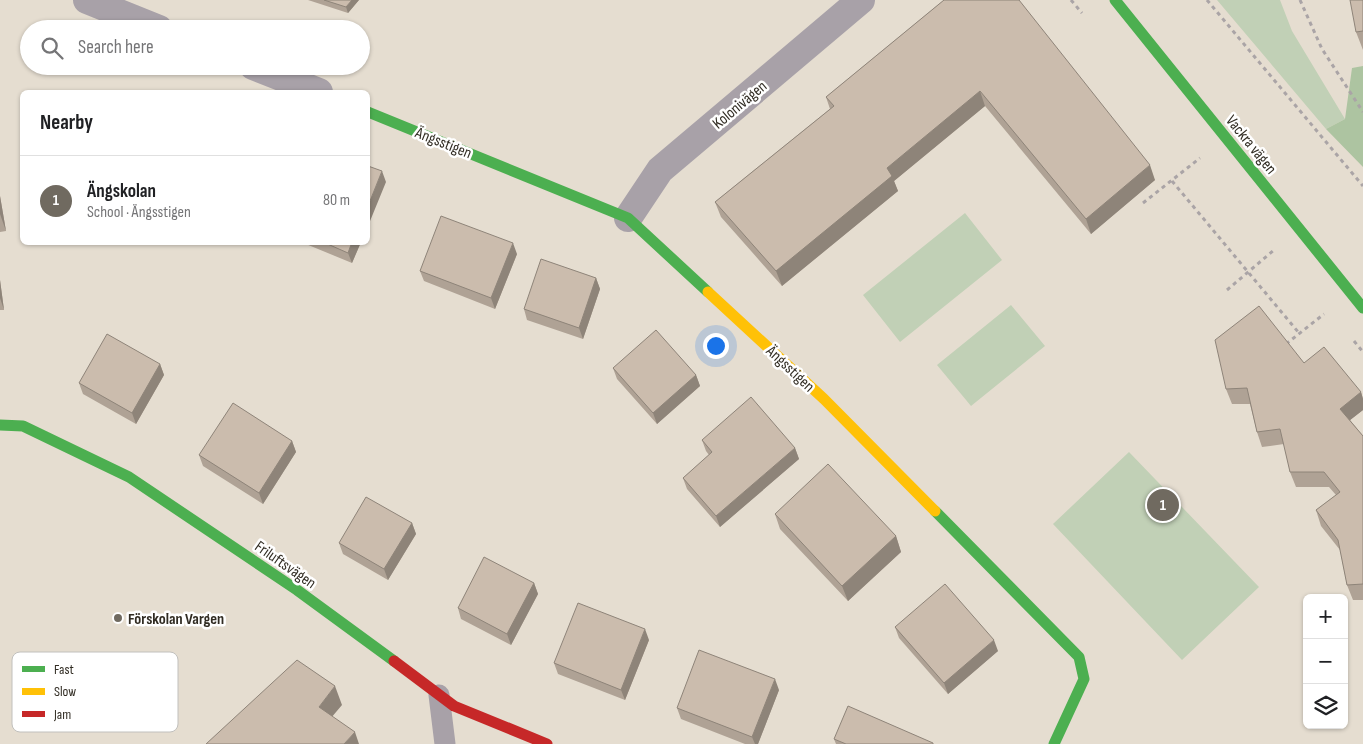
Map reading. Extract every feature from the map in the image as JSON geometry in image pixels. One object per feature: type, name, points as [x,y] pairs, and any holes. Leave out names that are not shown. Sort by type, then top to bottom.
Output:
[{"type":"street","points":[[88,0],[137,20]]},
{"type":"street","name":"Kolonivägen","points":[[628,218],[660,170],[861,0]]},
{"type":"street","name":"Vackra vägen","points":[[1116,0],[1363,308]]},
{"type":"street","points":[[276,75],[314,90]]},
{"type":"street","name":"Ängsstigen","points":[[370,113],[628,218],[824,399],[1079,656],[1084,679],[1054,744]]},
{"type":"street","name":"Friluftsvägen","points":[[0,424],[23,426],[129,477],[297,590],[454,706],[547,744]]},
{"type":"lane","points":[[439,695],[445,744]]},
{"type":"path","points":[[1207,0],[1363,186]]},
{"type":"path","points":[[1300,0],[1322,49],[1363,112]]},
{"type":"path","points":[[1143,204],[1201,158]]},
{"type":"path","points":[[1172,181],[1299,333]]},
{"type":"path","points":[[1227,290],[1276,248]]},
{"type":"path","points":[[1284,346],[1329,310]]},
{"type":"green space","points":[[1217,0],[1280,0],[1292,31],[1345,119],[1326,129]]},
{"type":"green space","points":[[1363,66],[1363,167],[1326,129],[1345,119],[1352,68]]},
{"type":"green space","points":[[965,213],[1002,260],[900,342],[863,295]]},
{"type":"green space","points":[[1011,305],[1045,346],[971,406],[937,365]]},
{"type":"green space","points":[[1129,452],[1259,587],[1182,660],[1053,524]]},
{"type":"building","points":[[324,0],[352,0],[346,7]]},
{"type":"building","points":[[944,0],[1019,0],[1150,165],[1086,219],[980,91],[887,168],[892,176],[776,271],[715,202],[834,106],[826,97]]},
{"type":"building","points":[[1350,0],[1363,0],[1363,31],[1356,32]]},
{"type":"building","points":[[370,167],[382,171],[370,201]]},
{"type":"building","points":[[441,216],[513,243],[491,298],[420,271]]},
{"type":"building","points":[[330,245],[351,245],[348,253]]},
{"type":"building","points":[[541,259],[596,278],[579,328],[524,309]]},
{"type":"building","points":[[1259,306],[1304,363],[1324,347],[1361,392],[1340,409],[1363,436],[1363,584],[1347,585],[1338,540],[1316,510],[1340,492],[1324,472],[1290,472],[1280,429],[1257,432],[1247,388],[1226,389],[1215,340]]},
{"type":"building","points":[[656,330],[696,375],[653,413],[613,368]]},
{"type":"building","points":[[107,334],[160,364],[132,413],[79,383]]},
{"type":"building","points":[[751,397],[795,448],[716,516],[683,478],[712,452],[702,440]]},
{"type":"building","points":[[233,403],[292,441],[259,493],[199,455]]},
{"type":"building","points":[[828,464],[896,536],[842,586],[775,514]]},
{"type":"building","points":[[366,497],[412,523],[384,569],[339,543]]},
{"type":"building","points":[[484,557],[534,583],[507,634],[458,608]]},
{"type":"building","points":[[945,584],[994,640],[944,683],[895,627]]},
{"type":"building","points":[[578,603],[645,629],[621,690],[554,663]]},
{"type":"building","points":[[699,650],[775,679],[752,737],[677,708]]},
{"type":"building","points":[[297,660],[335,686],[319,707],[355,732],[344,744],[206,744]]},
{"type":"building","points":[[848,706],[933,744],[846,744],[834,739]]},
{"type":"traffic: fast","points":[[1115,0],[1363,308]]},
{"type":"traffic: fast","points":[[370,113],[628,218],[708,292]]},
{"type":"traffic: fast","points":[[0,425],[23,426],[129,477],[297,590],[394,661]]},
{"type":"traffic: fast","points":[[935,511],[1079,657],[1084,679],[1054,744]]},
{"type":"traffic: slow","points":[[708,292],[824,399],[935,511]]},
{"type":"traffic: jam","points":[[394,661],[454,706],[547,744]]},
{"type":"place","name":"Ängskolan","points":[[1163,505]]},
{"type":"place","name":"Förskolan Vargen","points":[[118,618]]}]
